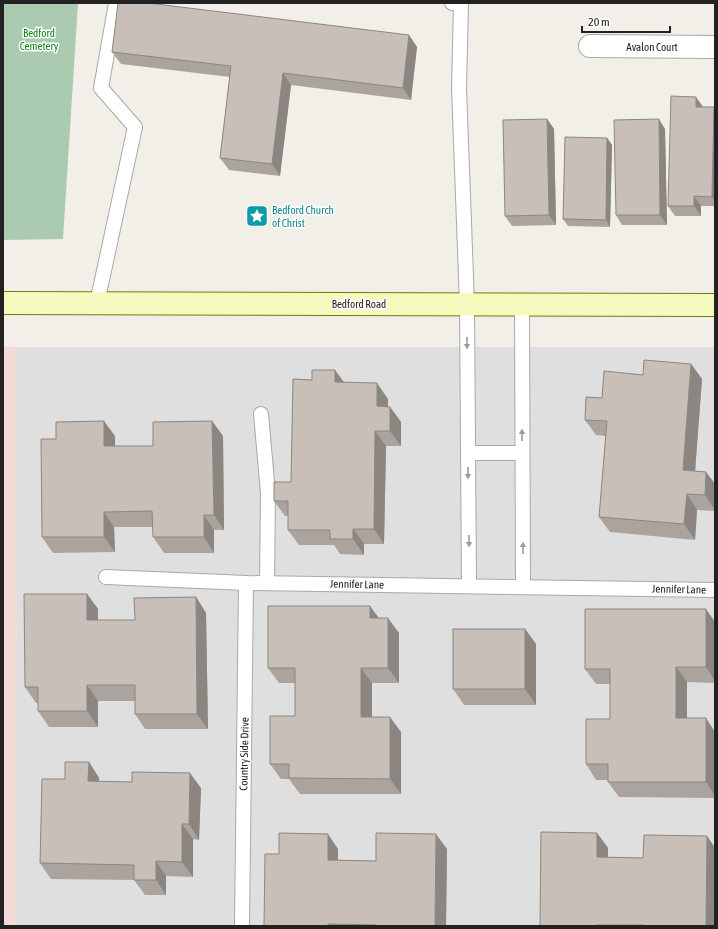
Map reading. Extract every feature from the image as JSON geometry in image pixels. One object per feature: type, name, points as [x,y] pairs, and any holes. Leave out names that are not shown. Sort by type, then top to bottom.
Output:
[{"type":"main road","name":"Bedford Road","points":[[3,303],[715,305]]},
{"type":"street","name":"Avalon Court","points":[[590,46],[715,47]]},
{"type":"lane","points":[[97,303],[135,127],[101,88],[116,3]]},
{"type":"lane","points":[[452,3],[461,4],[459,88],[467,304],[469,586]]},
{"type":"lane","points":[[522,304],[523,587]]},
{"type":"lane","points":[[262,414],[268,493],[267,583]]},
{"type":"lane","points":[[468,453],[522,453]]},
{"type":"lane","name":"Jennifer Lane","points":[[106,577],[246,583],[715,590]]},
{"type":"lane","name":"Country Side Drive","points":[[242,926],[246,583]]},
{"type":"shaded area","points":[[3,347],[17,347],[17,926],[3,926]]},
{"type":"shaded area","points":[[17,347],[715,347],[715,926],[17,926]]},
{"type":"green space","name":"Bedford Cemetery","points":[[3,3],[78,3],[63,239],[3,240]]},
{"type":"building","points":[[118,3],[148,3],[409,35],[403,88],[283,73],[272,164],[220,158],[231,66],[112,52]]},
{"type":"building","points":[[671,96],[696,97],[696,107],[714,107],[712,197],[694,196],[694,206],[668,206]]},
{"type":"building","points":[[547,119],[549,215],[505,216],[503,120]]},
{"type":"building","points":[[659,119],[660,215],[616,215],[614,120]]},
{"type":"building","points":[[565,137],[607,138],[606,220],[563,219]]},
{"type":"building","points":[[644,360],[691,364],[683,470],[706,472],[705,495],[687,494],[684,524],[599,517],[607,421],[585,420],[586,397],[602,398],[604,371],[643,375]]},
{"type":"building","points":[[312,370],[335,370],[335,382],[377,383],[377,406],[390,407],[390,431],[375,431],[374,529],[353,529],[353,539],[330,539],[330,530],[288,530],[288,501],[274,501],[274,482],[291,482],[293,379],[312,380]]},
{"type":"building","points":[[104,421],[104,446],[153,446],[153,422],[212,421],[214,515],[204,515],[204,537],[153,537],[152,511],[104,512],[104,537],[42,537],[41,439],[56,439],[56,422]]},
{"type":"building","points":[[24,594],[87,594],[87,620],[135,620],[134,598],[196,597],[197,714],[135,714],[135,685],[87,685],[87,711],[38,711],[38,687],[25,687]]},
{"type":"building","points":[[268,606],[370,606],[370,618],[388,618],[388,668],[361,668],[361,717],[390,717],[390,779],[289,778],[289,764],[270,764],[270,716],[295,716],[295,668],[268,668]]},
{"type":"building","points":[[585,609],[706,609],[706,667],[676,667],[676,718],[706,718],[706,782],[608,782],[608,764],[586,764],[586,719],[610,719],[610,669],[585,669]]},
{"type":"building","points":[[453,629],[525,629],[525,689],[453,689]]},
{"type":"building","points":[[65,762],[89,762],[88,781],[132,782],[132,772],[190,773],[189,824],[182,824],[182,862],[156,861],[156,880],[134,880],[134,865],[40,863],[42,779],[65,779]]},
{"type":"building","points":[[541,832],[597,833],[597,857],[643,858],[644,835],[707,836],[706,926],[540,926]]},
{"type":"building","points":[[279,833],[328,834],[328,860],[376,861],[376,833],[436,834],[435,926],[328,924],[328,926],[264,926],[265,854],[279,854]]},
{"type":"place","name":"Bedford Church of Christ","points":[[257,216]]}]
